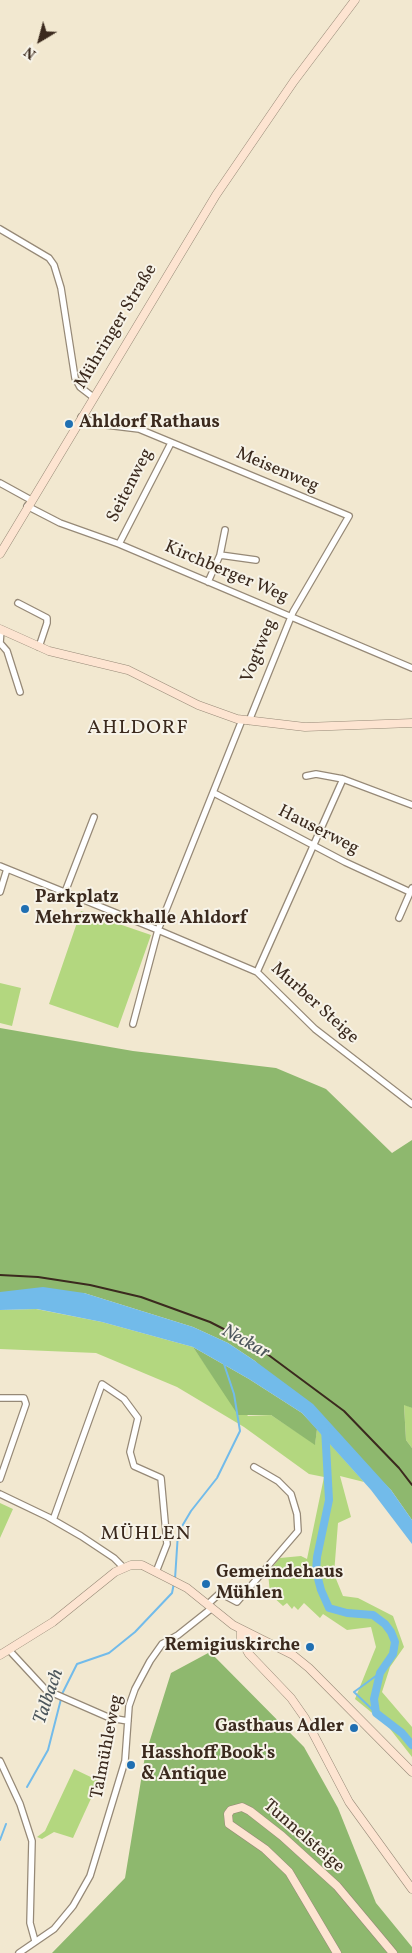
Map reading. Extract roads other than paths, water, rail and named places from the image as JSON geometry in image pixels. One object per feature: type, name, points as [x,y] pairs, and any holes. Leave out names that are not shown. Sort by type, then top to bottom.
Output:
[{"type":"street","name":"Mühringer Straße","points":[[0,554],[93,396],[216,194],[294,81],[356,0]]},
{"type":"street","points":[[0,229],[49,258],[54,265],[60,288],[75,378],[80,387],[93,396]]},
{"type":"street","name":"Meisenweg","points":[[81,417],[98,424],[132,427],[349,516]]},
{"type":"street","name":"Seitenweg","points":[[119,544],[170,443]]},
{"type":"street","name":"Kirchberger Weg","points":[[0,483],[60,523],[119,544],[290,618],[412,668]]},
{"type":"street","name":"Vogtweg","points":[[246,720],[290,618],[349,516]]},
{"type":"street","points":[[208,582],[220,555],[224,530]]},
{"type":"street","points":[[220,555],[256,560]]},
{"type":"street","points":[[18,603],[47,618],[48,623],[39,647]]},
{"type":"street","points":[[20,692],[7,651],[0,643],[0,630],[39,647],[69,657],[128,670],[206,708],[246,720],[319,727],[412,723]]},
{"type":"street","points":[[133,1024],[158,930],[246,720]]},
{"type":"street","points":[[306,776],[316,774],[343,779],[412,806]]},
{"type":"street","points":[[257,972],[343,779]]},
{"type":"street","name":"Hauserweg","points":[[214,793],[313,846],[411,890]]},
{"type":"street","points":[[65,892],[94,817]]},
{"type":"street","name":"Murber Steige","points":[[0,866],[257,972],[315,1029],[412,1104]]},
{"type":"street","points":[[0,892],[7,869]]},
{"type":"street","points":[[398,918],[411,890]]},
{"type":"street","points":[[53,1520],[102,1384],[124,1399],[138,1418],[130,1452],[134,1466],[161,1478],[167,1544],[156,1572]]},
{"type":"street","points":[[0,1398],[24,1398],[26,1404],[0,1479]]},
{"type":"street","name":"Talmühleweg","points":[[19,1953],[54,1929],[65,1918],[90,1876],[125,1761],[129,1706],[135,1689],[162,1644],[178,1635],[210,1606],[220,1593],[237,1602],[298,1531],[297,1514],[291,1494],[278,1481],[254,1467]]},
{"type":"street","points":[[0,1494],[53,1520],[99,1548],[124,1568]]},
{"type":"street","points":[[0,1655],[54,1622],[124,1568],[142,1565],[184,1586],[242,1630],[279,1647],[309,1668],[412,1772]]},
{"type":"street","points":[[242,1630],[241,1640],[250,1654],[291,1698],[305,1718],[350,1802],[412,1889]]},
{"type":"street","points":[[9,1650],[28,1673],[46,1690],[110,1718],[128,1721]]},
{"type":"street","points":[[0,1760],[20,1804],[32,1842],[30,1923],[35,1941]]},
{"type":"street","name":"Tunnelsteige","points":[[337,1953],[289,1872],[265,1849],[229,1824],[228,1814],[231,1810],[242,1807],[250,1811],[282,1836],[337,1886],[393,1953]]},
{"type":"water","points":[[43,1287],[84,1293],[193,1327],[228,1343],[255,1361],[313,1404],[391,1490],[412,1520],[412,1544],[371,1490],[302,1413],[249,1379],[193,1347],[102,1322],[37,1309],[0,1310],[0,1292]]},
{"type":"waterway","points":[[175,1579],[178,1533],[191,1511],[217,1478],[240,1431],[234,1394],[224,1364]]},
{"type":"waterway","points":[[325,1428],[329,1500],[317,1557],[316,1571],[321,1590],[329,1608],[347,1613],[373,1615],[385,1624],[391,1632],[395,1642],[393,1654],[380,1673],[374,1699],[376,1713],[402,1733],[412,1745]]},
{"type":"waterway","name":"Talbach","points":[[62,1694],[77,1664],[109,1653],[135,1632],[172,1593],[174,1583]]},
{"type":"waterway","points":[[376,1713],[354,1692],[380,1673]]},
{"type":"waterway","name":"Talbach","points":[[27,1787],[48,1750],[61,1699]]},
{"type":"waterway","name":"Talbach","points":[[0,1840],[6,1824]]},
{"type":"railway","points":[[0,1275],[38,1277],[90,1285],[141,1297],[210,1322],[255,1345],[344,1411],[399,1468],[412,1485]]},
{"type":"place","name":"Ahldorf Rathaus","points":[[69,424]]},
{"type":"place","name":"Parkplatz Mehrzweckhalle Ahldorf","points":[[25,909]]},
{"type":"place","name":"Gemeindehaus Mühlen","points":[[206,1584]]},
{"type":"place","name":"Remigiuskirche","points":[[310,1647]]},
{"type":"place","name":"Gasthaus Adler","points":[[354,1728]]},
{"type":"place","name":"Hasshoff Book's & Antique","points":[[131,1765]]},
{"type":"district","name":"AHLDORF","points":[[138,729]]},
{"type":"district","name":"MÜHLEN","points":[[146,1535]]},
{"type":"water label","name":"Neckar","points":[[245,1343]]}]
